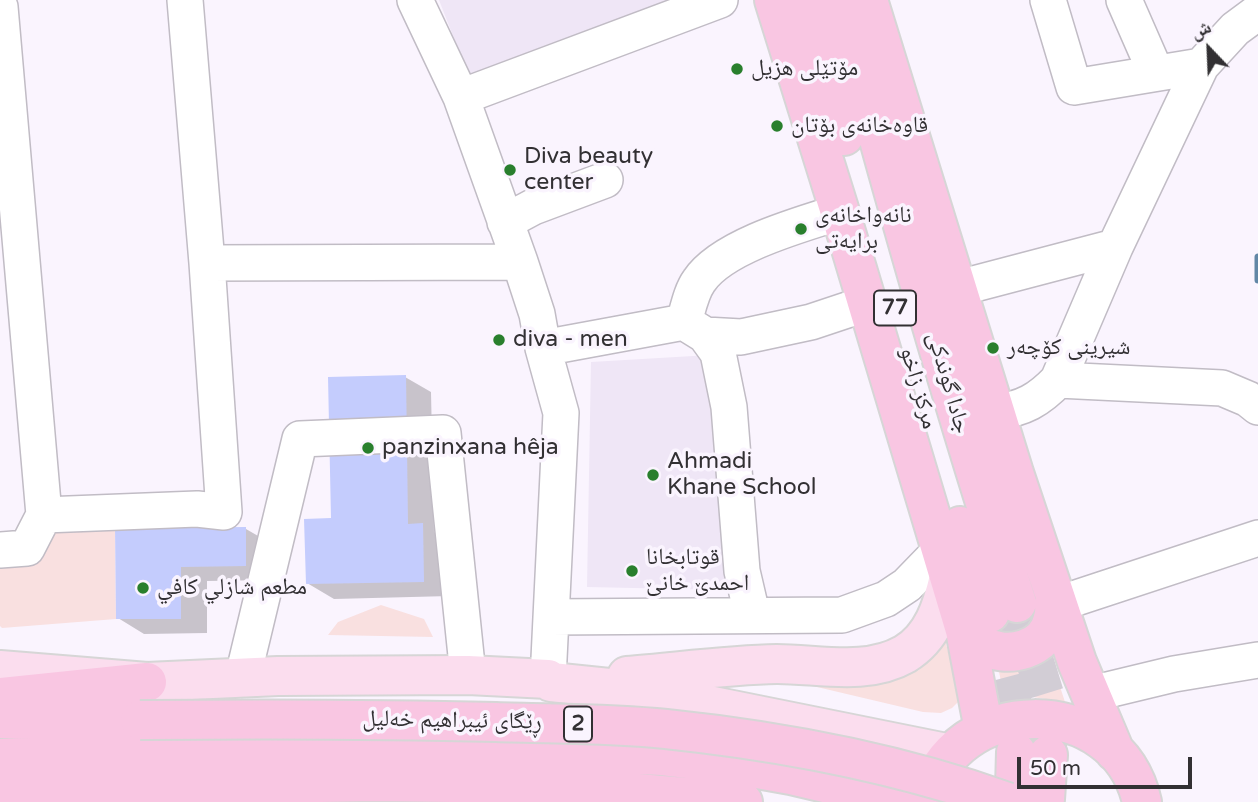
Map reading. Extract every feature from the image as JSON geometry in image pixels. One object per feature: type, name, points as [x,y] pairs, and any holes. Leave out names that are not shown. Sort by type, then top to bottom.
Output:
[{"type":"highway","points":[[774,0],[945,564],[990,615],[984,730]]},
{"type":"highway","name":"مركز زاخو","points":[[807,0],[843,134],[942,471],[990,615]]},
{"type":"highway","name":"جادا گوندکی","points":[[841,0],[899,218],[960,428],[990,615]]},
{"type":"highway","points":[[868,0],[955,289],[1056,600],[1115,752]]},
{"type":"highway","points":[[990,615],[981,645],[1010,653],[1037,643],[1053,620],[1056,600]]},
{"type":"highway","name":"2","points":[[0,697],[147,682]]},
{"type":"highway","points":[[926,802],[934,779],[951,754],[966,740],[1011,720],[1039,718],[1058,721],[1093,734],[1115,752],[1130,771],[1142,802]]},
{"type":"highway","name":"2","points":[[0,719],[138,735]]},
{"type":"highway","name":"ڕێگای ئیبراهیم خەلیل","points":[[138,735],[435,720],[571,723],[665,729],[814,751],[913,774],[1026,779]]},
{"type":"highway","name":"2","points":[[0,758],[138,735]]},
{"type":"highway","name":"ڕێگای ئیبراهیم خەلیل","points":[[138,735],[240,747],[559,751],[662,756],[724,763],[791,775],[905,802]]},
{"type":"highway","points":[[0,789],[310,793],[532,784],[677,799],[743,802]]},
{"type":"main road","points":[[550,681],[776,664],[862,667],[886,662],[904,655],[920,643],[942,606],[945,564]]},
{"type":"main road","points":[[0,670],[147,682]]},
{"type":"main road","name":"2","points":[[147,682],[243,676],[468,675],[550,681],[638,691],[951,754]]},
{"type":"street","points":[[44,515],[197,509],[224,512],[185,0]]},
{"type":"street","points":[[415,0],[461,97],[520,262],[537,314],[543,348],[561,413],[550,681]]},
{"type":"street","points":[[461,97],[720,0]]},
{"type":"street","points":[[1048,0],[1074,87],[1201,66]]},
{"type":"street","points":[[1124,0],[1156,73]]},
{"type":"street","points":[[0,7],[14,323],[44,515],[27,548],[0,550]]},
{"type":"street","points":[[996,412],[1028,405],[1044,395],[1058,380],[1115,247],[1201,66],[1235,29],[1258,12]]},
{"type":"street","points":[[505,222],[533,207],[604,180]]},
{"type":"street","points":[[694,329],[699,281],[720,259],[767,237],[840,212]]},
{"type":"street","points":[[955,289],[1115,247]]},
{"type":"street","points":[[207,262],[520,262]]},
{"type":"street","points":[[543,348],[694,329],[741,337],[811,322],[867,303]]},
{"type":"street","points":[[694,329],[718,353],[729,407],[742,571],[752,614]]},
{"type":"street","points":[[1058,380],[1222,388],[1248,399],[1258,407]]},
{"type":"street","points":[[243,676],[300,439],[443,433],[468,675]]},
{"type":"street","points":[[1056,600],[1258,538]]},
{"type":"street","points":[[551,617],[842,615],[886,599],[945,564]]},
{"type":"street","points":[[1091,694],[1174,674],[1258,660]]},
{"type":"shaded area","points":[[439,0],[689,0],[469,77]]},
{"type":"shaded area","name":"Ahmadi Khane School","points":[[710,355],[726,590],[587,587],[591,362]]},
{"type":"shaded area","points":[[49,526],[115,528],[116,619],[2,628],[0,626],[0,559]]},
{"type":"shaded area","points":[[381,605],[424,619],[433,637],[328,635],[338,622]]},
{"type":"shaded area","points":[[945,641],[962,698],[952,708],[941,713],[923,712],[812,684],[897,679],[919,670]]},
{"type":"shaded area","points":[[1050,656],[1065,702],[1026,696],[1004,696],[999,672],[1025,668]]},
{"type":"building","name":"panzinxana hêja","points":[[406,375],[408,524],[423,523],[424,582],[306,584],[304,519],[331,518],[328,377]]},
{"type":"building","points":[[246,527],[246,566],[181,567],[181,619],[116,619],[115,528]]},
{"type":"waterway","points":[[1258,257],[1258,280]]},
{"type":"tunnel","points":[[1017,603],[1047,701],[1048,753]]},
{"type":"tunnel","points":[[992,622],[1012,698],[1016,752]]},
{"type":"place","name":"مۆتێلی هزیل","points":[[737,69]]},
{"type":"place","name":"قاوەخانەی بۆتان","points":[[777,126]]},
{"type":"place","name":"Diva beauty center","points":[[510,170]]},
{"type":"place","name":"نانەواخانەی برایەتی","points":[[801,229]]},
{"type":"place","name":"diva - men","points":[[499,340]]},
{"type":"place","name":"شیرینی کۆچەر","points":[[993,348]]},
{"type":"place","name":"panzinxana hêja","points":[[368,448]]},
{"type":"place","name":"Ahmadi Khane School","points":[[653,475]]},
{"type":"place","name":"قوتابخانا احمدێ خانێ","points":[[632,571]]},
{"type":"place","name":"مطعم شازلي كافي","points":[[143,588]]}]
